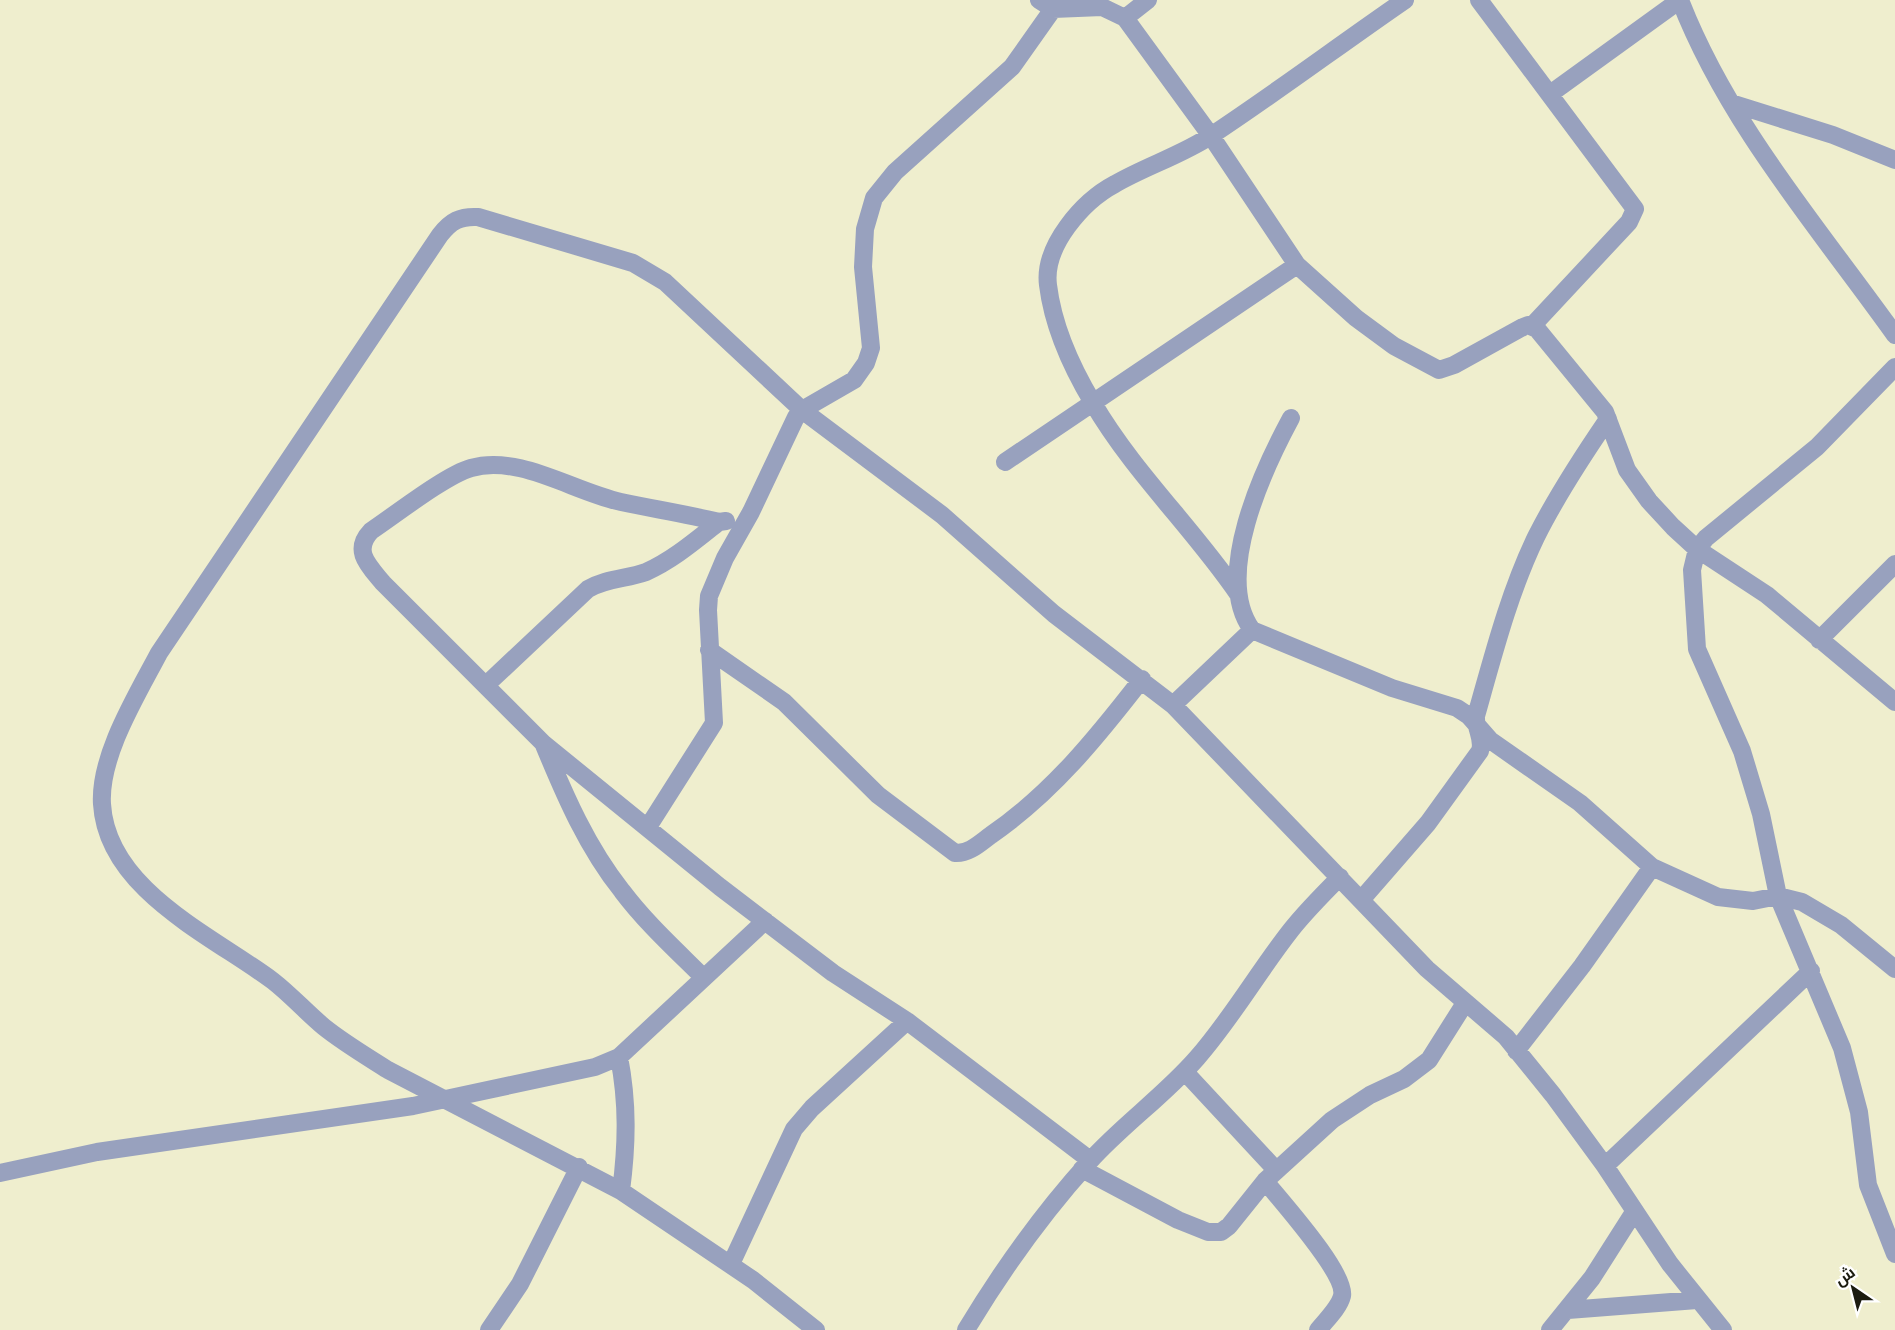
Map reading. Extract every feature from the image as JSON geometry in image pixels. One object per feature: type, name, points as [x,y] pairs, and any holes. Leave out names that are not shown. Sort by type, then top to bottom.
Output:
[{"type":"street","points":[[1125,18],[1148,0]]},
{"type":"street","points":[[1238,594],[1215,560],[1138,469],[1093,403],[1059,333],[1047,283],[1053,256],[1064,229],[1087,204],[1113,184],[1211,136],[1406,0]]},
{"type":"street","points":[[648,827],[714,723],[709,650],[709,597],[725,558],[751,512],[771,467],[802,410],[854,380],[866,363],[871,348],[864,267],[865,229],[874,198],[894,172],[1012,67],[1046,4],[1092,5],[1113,10],[1125,18],[1211,136],[1297,265],[1365,325],[1394,346],[1438,370],[1454,365],[1524,327],[1532,326],[1629,222],[1635,209],[1479,0]]},
{"type":"street","points":[[1550,94],[1680,0],[1696,40],[1731,103],[1796,201],[1895,335]]},
{"type":"street","points":[[1731,103],[1833,135],[1895,160]]},
{"type":"street","points":[[816,1330],[731,1264],[621,1191],[579,1167],[388,1070],[355,1050],[322,1026],[273,982],[148,891],[128,871],[115,853],[105,827],[101,802],[111,754],[131,705],[159,653],[427,254],[455,220],[478,217],[633,263],[665,282],[802,410],[942,515],[1053,614],[1142,679],[1173,705],[1427,969],[1465,1003],[1483,1015],[1516,1051],[1605,1166],[1634,1212],[1697,1300],[1723,1330]]},
{"type":"street","points":[[1005,462],[1297,265]]},
{"type":"street","points":[[1532,326],[1599,403],[1608,419],[1619,453],[1635,484],[1649,501],[1697,549],[1767,595],[1895,702]]},
{"type":"street","points":[[1895,367],[1817,447],[1720,525],[1697,549],[1692,570],[1697,649],[1742,751],[1761,814],[1778,896],[1811,971],[1851,1076],[1859,1112],[1868,1185],[1895,1254]]},
{"type":"street","points":[[1290,418],[1254,494],[1245,528],[1238,594],[1243,618],[1252,630],[1392,688],[1457,708],[1490,740],[1580,803],[1652,867],[1718,897],[1747,901],[1778,896],[1802,902],[1819,910],[1895,969]]},
{"type":"street","points":[[1361,900],[1428,823],[1482,746],[1476,724],[1493,656],[1535,539],[1567,480],[1608,419]]},
{"type":"street","points":[[719,522],[581,492],[524,469],[498,465],[477,466],[457,474],[371,531],[363,539],[361,547],[366,563],[544,744],[765,921],[833,973],[907,1021],[1086,1165],[1178,1220],[1215,1233],[1229,1226],[1270,1176],[1351,1106],[1404,1079],[1429,1060],[1465,1003]]},
{"type":"street","points":[[486,685],[588,589],[600,583],[656,567],[719,522],[751,512]]},
{"type":"street","points":[[1819,640],[1895,564]]},
{"type":"street","points":[[1173,705],[1252,630]]},
{"type":"street","points":[[709,650],[771,692],[878,795],[950,851],[961,854],[998,831],[1061,777],[1100,734],[1142,679]]},
{"type":"street","points":[[544,744],[574,814],[611,877],[641,914],[704,978]]},
{"type":"street","points":[[1516,1051],[1582,966],[1652,867]]},
{"type":"street","points":[[966,1330],[1014,1252],[1086,1165],[1185,1072],[1232,1016],[1291,930],[1340,878]]},
{"type":"street","points":[[0,1173],[97,1152],[447,1099],[595,1067],[619,1057],[765,921]]},
{"type":"street","points":[[1605,1166],[1811,971]]},
{"type":"street","points":[[731,1264],[794,1129],[812,1108],[907,1021]]},
{"type":"street","points":[[619,1057],[627,1104],[626,1148],[621,1191]]},
{"type":"street","points":[[1185,1072],[1270,1176],[1331,1264],[1342,1286],[1342,1297],[1318,1330]]},
{"type":"street","points":[[489,1330],[519,1284],[579,1167]]},
{"type":"street","points":[[1550,1330],[1568,1310],[1606,1258],[1634,1212]]},
{"type":"street","points":[[1568,1310],[1697,1300]]}]
